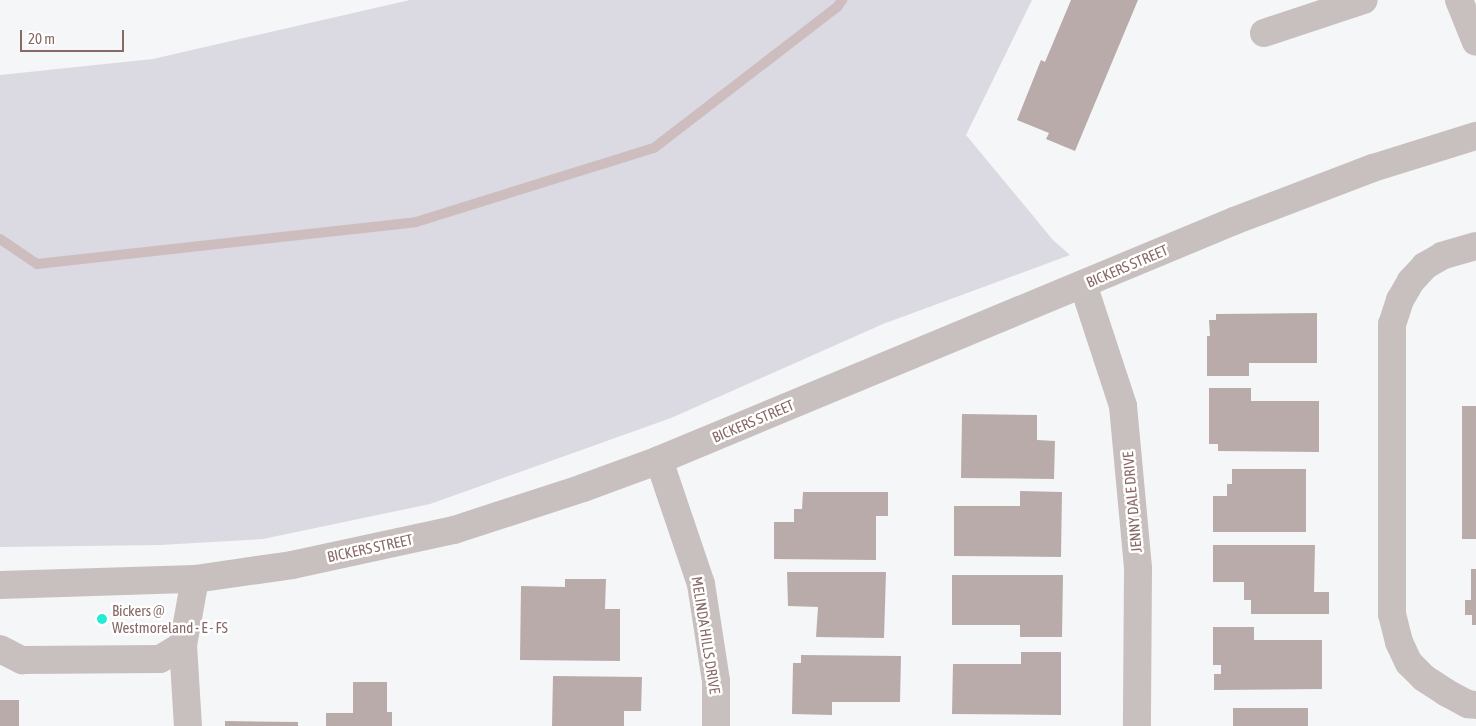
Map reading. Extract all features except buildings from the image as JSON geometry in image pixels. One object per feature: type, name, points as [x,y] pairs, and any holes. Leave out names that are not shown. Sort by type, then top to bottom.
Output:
[{"type":"street","points":[[1264,33],[1364,0]]},
{"type":"street","points":[[1459,0],[1476,42]]},
{"type":"street","name":"BICKERS STREET","points":[[0,585],[195,579],[292,565],[454,530],[583,488],[659,460],[1234,221],[1373,168],[1476,136]]},
{"type":"street","points":[[1476,246],[1442,256],[1425,266],[1411,280],[1400,300],[1392,324],[1392,614],[1399,642],[1409,662],[1424,678],[1447,693],[1468,704],[1476,705]]},
{"type":"street","name":"JENNY DALE DRIVE","points":[[1083,284],[1124,406],[1138,569],[1137,726]]},
{"type":"street","name":"MELINDA HILLS DRIVE","points":[[659,460],[701,584],[716,681],[716,726]]},
{"type":"street","points":[[188,726],[183,645],[195,579]]},
{"type":"street","points":[[0,649],[22,660],[160,659],[183,645]]},
{"type":"shaded area","points":[[410,0],[1032,0],[966,135],[1053,240],[1070,255],[883,324],[671,418],[430,504],[263,539],[160,545],[0,547],[0,75],[153,59]]},
{"type":"waterway","points":[[0,239],[37,264],[416,222],[654,148],[837,7],[842,0]]},
{"type":"place","name":"Bickers @ Westmoreland - E - FS","points":[[102,619]]}]
